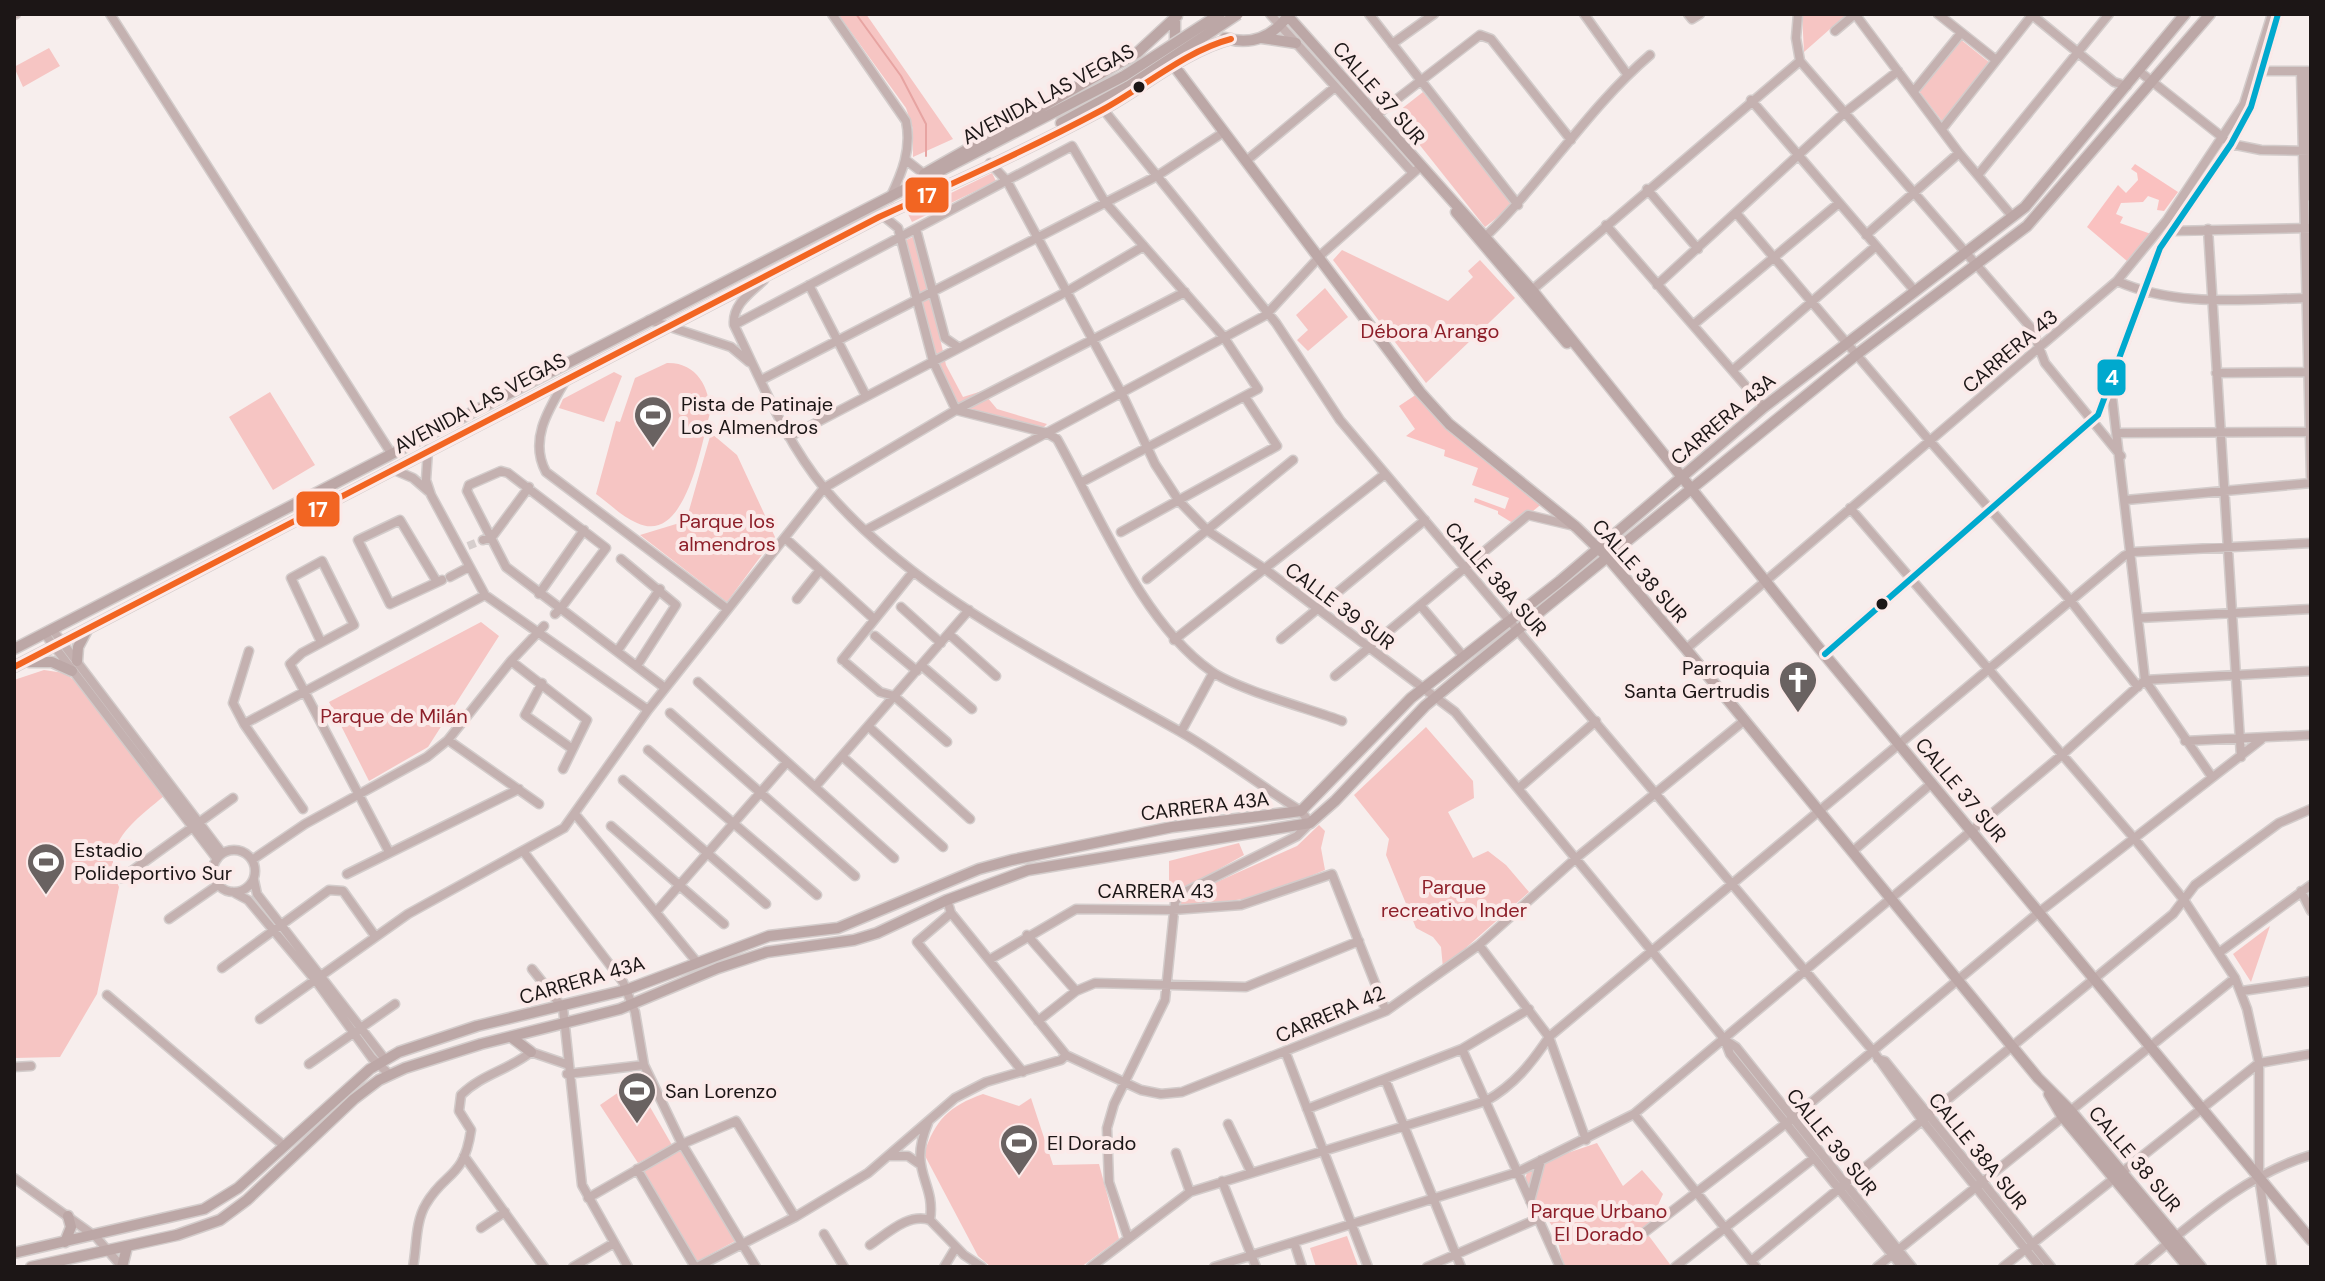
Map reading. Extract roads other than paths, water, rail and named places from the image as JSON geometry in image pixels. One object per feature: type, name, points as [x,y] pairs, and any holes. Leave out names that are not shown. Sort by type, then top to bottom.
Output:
[{"type":"main road","points":[[1197,14],[1213,32],[1231,39],[1300,39]]},
{"type":"main road","name":"AVENIDA LAS VEGAS","points":[[923,178],[1126,81],[1220,14]]},
{"type":"main road","name":"AVENIDA LAS VEGAS","points":[[991,164],[1238,14]]},
{"type":"main road","points":[[1260,38],[1280,26],[1290,14]]},
{"type":"main road","name":"CALLE 37 SUR","points":[[1290,14],[1300,39],[1351,88],[1417,170],[1445,195],[1532,290],[1825,654],[2311,1240]]},
{"type":"main road","name":"CARRERA 43A","points":[[31,1267],[127,1247],[207,1225],[234,1212],[335,1115],[389,1074],[632,1004],[718,968],[767,952],[854,940],[877,933],[947,900],[1028,870],[1310,823],[1435,698],[1608,558],[1691,486],[2038,216],[2210,14]]},
{"type":"main road","name":"CARRERA 43A","points":[[14,1253],[96,1237],[204,1209],[238,1188],[380,1061],[477,1026],[563,1008],[626,990],[696,961],[769,936],[838,928],[979,869],[1012,860],[1158,829],[1301,811],[1395,712],[1422,689],[1598,548],[1764,407],[2025,207],[2140,72],[2181,15]]},
{"type":"main road","name":"AVENIDA LAS VEGAS","points":[[14,649],[890,198],[1137,53],[1176,16]]},
{"type":"main road","points":[[1175,67],[1176,16]]},
{"type":"main road","name":"AVENIDA LAS VEGAS","points":[[17,665],[772,271],[1103,109],[1205,48],[1231,39]]},
{"type":"main road","points":[[1137,53],[1153,61],[1159,77]]},
{"type":"main road","name":"CALLE 38 SUR","points":[[1175,67],[1420,392],[1449,424],[1576,527],[1608,558],[2172,1240],[2201,1267]]},
{"type":"main road","points":[[1349,102],[1351,88]]},
{"type":"main road","points":[[919,198],[917,190],[923,178]]},
{"type":"main road","name":"CALLE 37 SUR","points":[[1445,195],[1465,226],[1556,333],[1586,360]]},
{"type":"main road","points":[[690,314],[690,304],[716,286]]},
{"type":"main road","points":[[17,665],[52,662],[75,666],[78,647],[90,627]]},
{"type":"main road","points":[[511,1037],[531,1052]]},
{"type":"main road","points":[[65,1242],[71,1227],[68,1216]]},
{"type":"main road","name":"CALLE 38 SUR","points":[[2172,1240],[2188,1267]]},
{"type":"main road","points":[[122,1267],[121,1259],[127,1247]]},
{"type":"street","points":[[110,14],[391,453]]},
{"type":"street","points":[[832,14],[902,113],[909,138],[906,160],[890,198]]},
{"type":"street","name":"CALLE 37 SUR","points":[[1270,14],[1280,26],[1300,39],[1335,87],[1417,170]]},
{"type":"street","points":[[1369,14],[1518,205]]},
{"type":"street","points":[[1392,44],[1434,14]]},
{"type":"street","points":[[1584,14],[1627,74]]},
{"type":"street","points":[[1798,14],[1796,38],[1800,61],[2032,329],[2045,363],[2121,456]]},
{"type":"street","points":[[1835,31],[1855,14],[1959,153],[2012,216]]},
{"type":"street","points":[[1938,14],[1996,60]]},
{"type":"street","points":[[1942,129],[2032,14],[2114,82],[2128,86]]},
{"type":"street","points":[[1978,175],[2109,14]]},
{"type":"street","name":"CARRERA 43","points":[[2260,71],[2272,14]]},
{"type":"street","name":"CARRERA 43","points":[[2111,387],[2142,292],[2171,231],[2227,141],[2260,71],[2278,14]]},
{"type":"street","points":[[1914,91],[1961,33]]},
{"type":"street","points":[[1375,116],[1474,37],[1486,36],[1571,140]]},
{"type":"street","points":[[1485,237],[1518,205],[1627,74],[1650,55]]},
{"type":"street","points":[[1532,290],[1800,61]]},
{"type":"street","points":[[1657,285],[1843,114],[1898,71]]},
{"type":"street","points":[[2126,500],[2225,492],[2311,480],[2307,71],[2260,71]]},
{"type":"street","points":[[2140,72],[2227,141],[2261,150],[2308,151]]},
{"type":"street","points":[[1246,161],[1335,87]]},
{"type":"street","points":[[1751,100],[1914,290]]},
{"type":"street","name":"CALLE 38A SUR","points":[[1103,109],[1266,315],[1276,323],[1340,420],[1876,1055],[1885,1061],[1925,1118],[1978,1184],[2029,1247],[2051,1267]]},
{"type":"street","points":[[761,380],[1157,176],[1224,132]]},
{"type":"street","name":"CARRERA 43","points":[[1686,649],[2117,281],[2227,141]]},
{"type":"street","points":[[734,325],[1072,146],[1105,202],[1225,339],[1258,389],[1082,482]]},
{"type":"street","points":[[2308,151],[2311,197]]},
{"type":"street","points":[[1866,235],[1959,153]]},
{"type":"street","points":[[906,160],[923,178]]},
{"type":"street","name":"CALLE 39 SUR","points":[[991,164],[1007,181],[1122,394],[1148,449],[1179,501],[1208,531],[1265,569],[1455,712],[1725,1040],[1730,1054],[1790,1121],[1895,1252],[1912,1267]]},
{"type":"street","points":[[866,530],[1266,315],[1319,258],[1417,170]]},
{"type":"street","points":[[1647,189],[1698,249]]},
{"type":"street","points":[[1693,325],[1839,203]]},
{"type":"street","points":[[1737,214],[1772,259],[2142,683],[2212,777]]},
{"type":"street","points":[[882,215],[896,224],[901,237],[933,361],[956,410]]},
{"type":"street","points":[[1606,225],[1764,407]]},
{"type":"street","points":[[2171,231],[2308,228]]},
{"type":"street","points":[[916,229],[945,338],[958,347]]},
{"type":"street","points":[[2208,229],[2241,757]]},
{"type":"street","points":[[789,437],[865,394],[1066,292],[1144,246]]},
{"type":"street","points":[[1733,370],[1876,246]]},
{"type":"street","points":[[772,271],[741,302],[735,311],[734,325],[789,437],[824,488],[913,572],[969,610],[1181,732],[1301,811],[1310,823]]},
{"type":"street","points":[[2117,281],[2142,292],[2212,299],[2308,298]]},
{"type":"street","points":[[809,285],[865,394]]},
{"type":"street","points":[[260,1019],[375,936],[555,835],[575,814],[648,710],[726,608],[824,488],[956,410],[1185,292]]},
{"type":"street","points":[[648,320],[731,347],[755,369]]},
{"type":"street","points":[[2216,373],[2309,372]]},
{"type":"street","points":[[568,377],[542,427],[539,454],[546,472],[726,608]]},
{"type":"street","points":[[1825,654],[1910,577],[2093,422],[2111,387]]},
{"type":"street","points":[[2111,387],[2133,552],[2142,683]]},
{"type":"street","points":[[1121,532],[1277,446],[1245,397]]},
{"type":"street","points":[[956,410],[1047,433],[1057,439],[1138,587],[1174,640],[1213,673],[1342,721]]},
{"type":"street","points":[[2118,433],[2309,432]]},
{"type":"street","points":[[428,450],[426,480],[431,495],[464,548],[469,567],[485,595],[540,628],[648,710]]},
{"type":"street","points":[[1147,579],[1293,460]]},
{"type":"street","points":[[392,469],[413,478],[431,495]]},
{"type":"street","points":[[558,611],[606,548],[529,487],[501,471],[469,485],[467,491],[487,539],[506,567],[558,611],[638,664],[665,688]]},
{"type":"street","points":[[1174,640],[1385,474]]},
{"type":"street","points":[[487,539],[529,487]]},
{"type":"street","points":[[1850,508],[2133,837],[2184,900],[2235,978],[2242,991],[2259,1063],[2259,1177],[2272,1267]]},
{"type":"street","points":[[1335,676],[1528,515],[1576,527]]},
{"type":"street","points":[[443,580],[400,520],[358,540],[390,604],[443,580],[469,567]]},
{"type":"street","points":[[1281,639],[1425,520]]},
{"type":"street","points":[[539,594],[584,530]]},
{"type":"street","points":[[785,538],[874,619]]},
{"type":"street","points":[[1091,1267],[1190,1192],[1486,1101],[1520,1076],[1549,1037],[2113,563],[2133,552],[2311,543]]},
{"type":"street","points":[[621,559],[673,599],[675,611],[638,664]]},
{"type":"street","points":[[321,642],[291,578],[322,561],[354,625],[321,642],[290,664],[388,850]]},
{"type":"street","points":[[797,599],[820,570]]},
{"type":"street","points":[[913,572],[844,662],[880,692],[894,696],[947,742]]},
{"type":"street","points":[[618,650],[660,589]]},
{"type":"street","points":[[244,724],[485,595]]},
{"type":"street","points":[[1420,605],[1463,656]]},
{"type":"street","points":[[901,607],[941,643]]},
{"type":"street","points":[[2139,618],[2311,609]]},
{"type":"street","points":[[815,787],[969,610]]},
{"type":"street","points":[[252,860],[305,824],[427,757],[448,740],[540,628]]},
{"type":"street","points":[[48,631],[220,856]]},
{"type":"street","points":[[949,634],[996,676]]},
{"type":"street","points":[[875,636],[972,709]]},
{"type":"street","points":[[249,651],[233,703],[303,809]]},
{"type":"street","points":[[511,661],[587,720],[563,769]]},
{"type":"street","points":[[2122,663],[2143,666]]},
{"type":"street","points":[[1214,1267],[1518,1172],[1634,1114],[2063,754],[2142,683],[2311,671]]},
{"type":"street","points":[[1181,732],[1213,673]]},
{"type":"street","points":[[698,682],[894,858]]},
{"type":"street","points":[[542,683],[525,715],[571,748]]},
{"type":"street","points":[[670,713],[855,876]]},
{"type":"street","name":"CARRERA 42","points":[[1066,1055],[1123,1084],[1161,1094],[1182,1092],[1386,1011],[1479,945],[1575,859],[1745,720]]},
{"type":"street","points":[[1519,788],[1596,721]]},
{"type":"street","points":[[869,727],[970,819]]},
{"type":"street","points":[[2185,741],[2311,735]]},
{"type":"street","points":[[1645,1232],[1876,1055],[1958,978],[2133,837],[2262,739]]},
{"type":"street","points":[[448,740],[539,804]]},
{"type":"street","points":[[648,750],[817,895]]},
{"type":"street","points":[[843,757],[943,847]]},
{"type":"street","points":[[656,912],[787,762]]},
{"type":"street","points":[[623,780],[766,904]]},
{"type":"street","points":[[1853,851],[1932,783]]},
{"type":"street","points":[[347,874],[388,850],[519,789]]},
{"type":"street","points":[[93,873],[122,878],[233,798]]},
{"type":"street","points":[[1634,1114],[1754,1264],[1842,1186],[2173,914],[2195,885],[2294,813],[2311,809]]},
{"type":"street","points":[[575,814],[696,961]]},
{"type":"street","name":"CARRERA 43A","points":[[1173,910],[1181,894],[1297,836],[1310,823]]},
{"type":"street","points":[[611,826],[724,924]]},
{"type":"street","points":[[277,927],[248,900],[218,885],[213,869],[220,856],[239,850],[252,860],[257,894],[277,927],[389,1074]]},
{"type":"street","points":[[523,851],[626,990],[632,1004],[644,1065],[682,1144],[756,1267]]},
{"type":"street","name":"CARRERA 43","points":[[989,960],[1065,914],[1089,907],[1173,910],[1255,902],[1332,874],[1359,941]]},
{"type":"street","points":[[233,892],[243,891],[254,880]]},
{"type":"street","points":[[169,919],[218,885]]},
{"type":"street","points":[[2220,952],[2311,885]]},
{"type":"street","points":[[222,968],[329,890],[343,891],[375,936]]},
{"type":"street","points":[[2301,891],[2311,911]]},
{"type":"street","points":[[637,1169],[696,1267],[709,1263],[742,1241],[795,1217],[890,1156],[955,1098],[986,1082],[1061,1060],[1066,1055],[951,913],[947,900]]},
{"type":"street","points":[[1128,1238],[1109,1182],[1105,1148],[1107,1128],[1123,1084],[1160,1012],[1168,987],[1173,910]]},
{"type":"street","points":[[951,913],[917,942],[1023,1072]]},
{"type":"street","points":[[1027,935],[1076,991]]},
{"type":"street","points":[[1038,1021],[1076,991],[1095,983],[1246,987],[1359,941],[1386,1011]]},
{"type":"street","points":[[1479,945],[1549,1037],[1586,1140]]},
{"type":"street","points":[[532,969],[563,1008],[582,1185],[628,1267]]},
{"type":"street","points":[[1877,1267],[2235,978]]},
{"type":"street","points":[[2242,991],[2311,981]]},
{"type":"street","points":[[107,995],[283,1145]]},
{"type":"street","points":[[309,1064],[395,1004]]},
{"type":"street","points":[[1307,1109],[1462,1049],[1529,1009]]},
{"type":"street","points":[[1462,1049],[1560,1267]]},
{"type":"street","points":[[1285,1051],[1368,1267]]},
{"type":"street","points":[[413,1267],[421,1213],[436,1192],[459,1170],[464,1156],[471,1130],[459,1111],[461,1095],[480,1078],[519,1061],[531,1052],[569,1065]]},
{"type":"street","points":[[2003,1267],[2259,1063],[2311,1054]]},
{"type":"street","points":[[556,1062],[569,1077]]},
{"type":"street","points":[[569,1077],[644,1065]]},
{"type":"street","points":[[14,1067],[31,1066]]},
{"type":"street","points":[[1385,1079],[1461,1267]]},
{"type":"street","points":[[588,1198],[682,1144],[736,1121],[795,1217]]},
{"type":"street","points":[[928,1121],[918,1163],[933,1206],[930,1220]]},
{"type":"street","name":"CALLE 39 SUR","points":[[1790,1121],[1814,1158],[1842,1186]]},
{"type":"street","points":[[1228,1124],[1251,1172]]},
{"type":"street","points":[[1176,1153],[1190,1192]]},
{"type":"street","points":[[2139,1267],[2246,1183],[2277,1166],[2311,1155]]},
{"type":"street","points":[[464,1156],[544,1267]]},
{"type":"street","points":[[890,1156],[908,1156],[918,1163]]},
{"type":"street","points":[[1675,1267],[1814,1158]]},
{"type":"street","points":[[1529,1202],[1541,1160]]},
{"type":"street","points":[[14,1178],[96,1237],[122,1267]]},
{"type":"street","points":[[1222,1181],[1256,1267]]},
{"type":"street","points":[[481,1228],[505,1212]]},
{"type":"street","points":[[870,1245],[907,1221],[919,1217],[930,1220],[956,1247],[982,1267]]},
{"type":"street","points":[[1427,1267],[1537,1219]]},
{"type":"street","points":[[824,1234],[844,1267]]},
{"type":"street","points":[[1294,1242],[1302,1267]]},
{"type":"street","points":[[573,1267],[614,1243]]},
{"type":"street","points":[[944,1267],[956,1247]]},
{"type":"street","name":"CALLE 38A SUR","points":[[2029,1247],[2040,1267]]},
{"type":"street","name":"CALLE 39 SUR","points":[[1895,1252],[1902,1267]]},
{"type":"waterway","points":[[856,14],[901,76],[926,124],[926,156]]},
{"type":"tunnel","points":[[468,546],[483,540]]},
{"type":"place","name":"Pista de Patinaje Los Almendros","points":[[653,449]]},
{"type":"place","name":"Parroquia Santa Gertrudis","points":[[1798,714]]},
{"type":"place","name":"Estadio Polideportivo Sur","points":[[46,896]]},
{"type":"place","name":"San Lorenzo","points":[[637,1125]]},
{"type":"place","name":"El Dorado","points":[[1019,1177]]},
{"type":"park label","name":"Débora Arango","points":[[1430,331]]},
{"type":"park label","name":"Parque los almendros","points":[[727,532]]},
{"type":"park label","name":"Parque de Milán","points":[[394,716]]},
{"type":"park label","name":"Parque recreativo Inder","points":[[1454,898]]},
{"type":"park label","name":"Parque Urbano El Dorado","points":[[1599,1222]]}]
